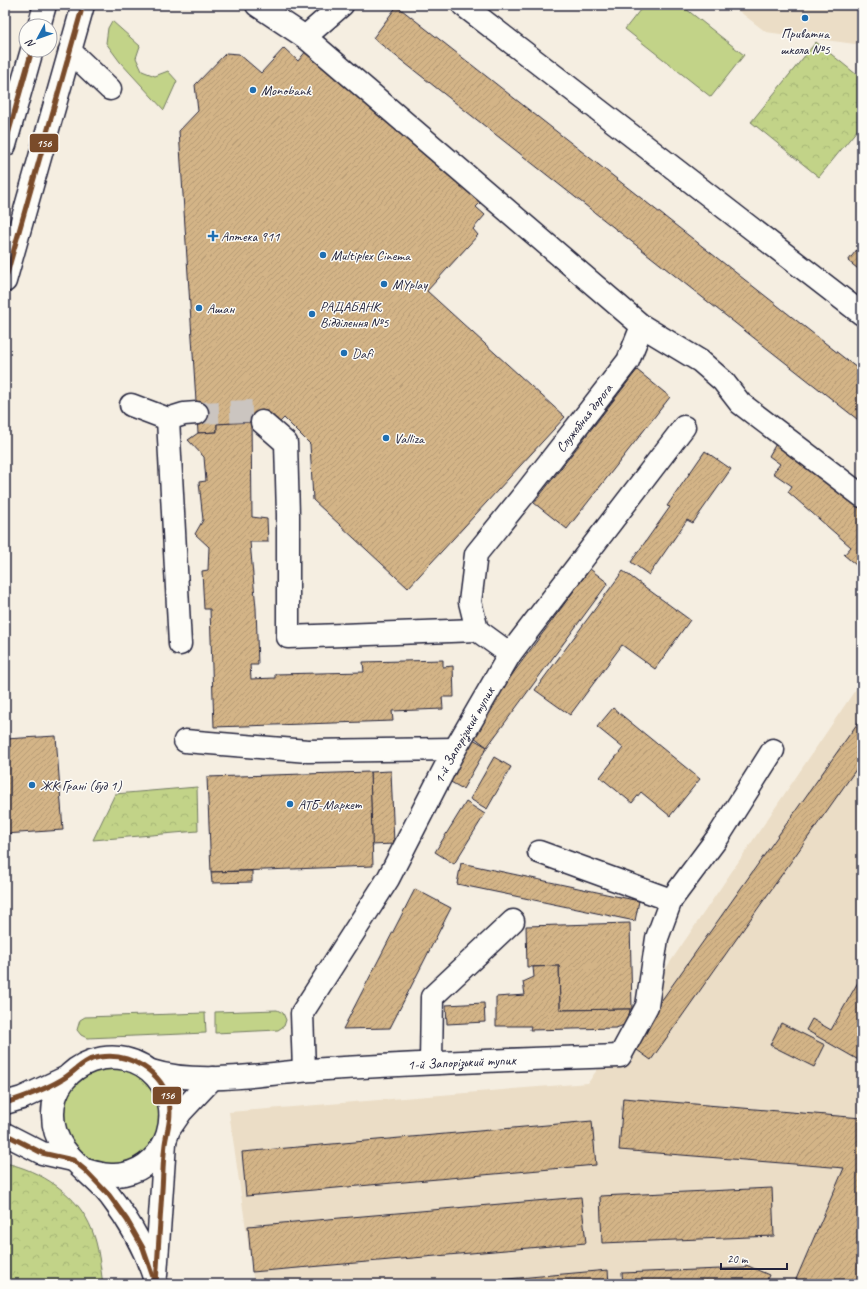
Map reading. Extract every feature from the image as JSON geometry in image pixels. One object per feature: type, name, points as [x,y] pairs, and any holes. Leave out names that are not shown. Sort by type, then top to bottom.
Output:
[{"type":"main road","points":[[42,18],[45,5]]},
{"type":"main road","points":[[5,281],[83,5]]},
{"type":"main road","points":[[257,5],[305,37],[639,333],[700,361],[723,381],[740,403],[862,496]]},
{"type":"main road","points":[[305,37],[342,5]]},
{"type":"main road","points":[[463,5],[862,314]]},
{"type":"main road","points":[[70,50],[110,88]]},
{"type":"main road","points":[[5,145],[30,58]]},
{"type":"main road","name":"Служебная дорога","points":[[477,630],[470,602],[476,554],[628,361],[639,333]]},
{"type":"main road","points":[[131,405],[168,419],[184,414],[197,413]]},
{"type":"main road","points":[[168,419],[180,644]]},
{"type":"main road","points":[[262,422],[286,443],[288,515],[288,637],[477,630],[510,654]]},
{"type":"main road","name":"1-й Запорізький тупик","points":[[304,1070],[302,1013],[388,879],[455,749],[510,654],[684,427]]},
{"type":"main road","points":[[185,741],[308,751],[455,749]]},
{"type":"main road","points":[[539,852],[671,900],[718,837],[773,750]]},
{"type":"main road","name":"1-й Запорізький тупик","points":[[151,1071],[170,1077],[213,1078],[304,1070],[431,1062],[620,1056],[647,1006],[657,938],[671,900]]},
{"type":"main road","points":[[431,1062],[432,997],[513,920]]},
{"type":"main road","points":[[108,1056],[131,1060],[151,1071],[162,1083],[168,1097],[171,1113],[156,1283],[143,1248],[127,1220],[109,1195],[64,1151],[57,1139],[53,1126],[54,1100],[59,1088],[78,1066],[92,1059],[108,1056]]},
{"type":"main road","points":[[5,1103],[22,1098],[67,1077]]},
{"type":"main road","points":[[5,1134],[42,1153],[111,1175],[124,1174],[137,1170],[158,1154],[181,1112],[213,1078]]},
{"type":"shaded area","name":"Приватна школа №5","points":[[731,5],[862,5],[862,40],[855,44],[766,32]]},
{"type":"shaded area","points":[[862,680],[862,1284],[254,1284],[229,1112],[588,1083]]},
{"type":"green space","points":[[644,5],[681,5],[744,55],[711,97],[625,29]]},
{"type":"green space","points":[[112,21],[140,46],[136,58],[142,71],[155,76],[168,71],[177,81],[164,110],[120,62],[106,43],[108,28]]},
{"type":"green space","points":[[816,42],[862,79],[862,124],[819,177],[751,122]]},
{"type":"green space","points":[[197,787],[198,831],[93,840],[115,794]]},
{"type":"green space","points":[[277,1010],[283,1013],[286,1020],[284,1026],[278,1030],[215,1033],[215,1012]]},
{"type":"green space","points":[[205,1013],[206,1033],[87,1038],[81,1035],[77,1030],[80,1020],[85,1017]]},
{"type":"green space","points":[[111,1066],[121,1067],[138,1074],[152,1088],[159,1105],[159,1125],[152,1142],[138,1156],[121,1163],[111,1164],[101,1163],[84,1156],[70,1142],[63,1125],[62,1115],[63,1105],[70,1088],[84,1074],[101,1067]]},
{"type":"green space","points":[[5,1163],[18,1166],[44,1178],[68,1195],[78,1206],[86,1217],[94,1236],[98,1250],[103,1284],[5,1284]]},
{"type":"building","points":[[397,6],[862,372],[862,423],[373,38]]},
{"type":"building","name":"Dafi","points":[[284,48],[298,61],[307,50],[366,104],[372,98],[483,200],[476,207],[485,215],[473,229],[478,235],[427,291],[565,417],[408,588],[313,500],[310,444],[284,418],[277,425],[273,421],[217,424],[217,432],[198,433],[179,131],[198,111],[195,85],[226,53],[239,54],[261,73]]},
{"type":"building","points":[[862,243],[862,272],[848,261]]},
{"type":"building","points":[[637,370],[670,397],[567,529],[534,503]]},
{"type":"building","points":[[251,422],[252,517],[267,519],[268,542],[250,542],[256,608],[258,665],[250,665],[251,679],[275,678],[275,674],[364,672],[363,662],[443,660],[443,667],[453,666],[454,697],[442,697],[443,709],[392,711],[393,721],[214,727],[210,609],[204,609],[202,571],[208,570],[209,547],[195,534],[203,520],[199,482],[206,481],[204,457],[188,440],[198,433],[217,432],[217,424]]},
{"type":"building","points":[[778,440],[862,508],[862,559],[856,565],[844,555],[851,547],[788,492],[792,486],[773,473],[780,464],[769,456]]},
{"type":"building","points":[[705,451],[731,469],[693,523],[687,520],[649,575],[631,562],[670,507],[667,506]]},
{"type":"building","points":[[590,569],[608,583],[487,747],[469,733]]},
{"type":"building","points":[[623,571],[690,620],[655,669],[622,645],[570,715],[535,690]]},
{"type":"building","points":[[613,708],[700,779],[670,816],[641,792],[632,803],[600,777],[623,748],[597,727]]},
{"type":"building","points":[[862,717],[862,761],[651,1060],[630,1045]]},
{"type":"building","name":"ЖК Грані (буд 1)","points":[[56,736],[63,830],[5,834],[5,739]]},
{"type":"building","points":[[473,739],[487,747],[463,789],[449,781]]},
{"type":"building","points":[[494,757],[511,767],[487,809],[470,799]]},
{"type":"building","points":[[391,771],[394,844],[372,845],[370,772]]},
{"type":"building","name":"АТБ-Маркет","points":[[370,772],[373,866],[211,872],[207,777]]},
{"type":"building","points":[[466,802],[485,814],[454,864],[435,852]]},
{"type":"building","points":[[461,863],[639,901],[635,921],[457,884]]},
{"type":"building","points":[[252,871],[252,882],[212,883],[211,872]]},
{"type":"building","points":[[415,889],[451,908],[390,1028],[343,1029]]},
{"type":"building","points":[[630,923],[632,1009],[560,1010],[559,966],[527,967],[526,926]]},
{"type":"building","points":[[5,930],[8,931],[5,941]]},
{"type":"building","points":[[559,966],[560,1010],[630,1009],[629,1016],[624,1025],[616,1028],[530,1030],[531,1026],[496,1026],[496,997],[525,995],[523,982],[534,977],[533,967]]},
{"type":"building","points":[[862,975],[862,1062],[806,1030],[812,1019],[831,1030]]},
{"type":"building","points":[[484,1003],[485,1022],[447,1024],[446,1005]]},
{"type":"building","points":[[781,1023],[825,1045],[814,1067],[770,1045]]},
{"type":"building","points":[[623,1098],[862,1118],[862,1275],[858,1284],[794,1284],[844,1168],[619,1150]]},
{"type":"building","points":[[592,1121],[596,1165],[246,1196],[242,1152]]},
{"type":"building","points":[[772,1188],[774,1236],[602,1243],[600,1196]]},
{"type":"building","points":[[581,1197],[586,1243],[252,1272],[248,1226]]},
{"type":"building","points":[[746,1265],[769,1275],[765,1284],[623,1284],[622,1273],[745,1268]]},
{"type":"building","points":[[608,1270],[609,1284],[452,1284],[485,1281]]},
{"type":"tunnel","points":[[197,413],[253,411],[262,422]]},
{"type":"transit line","name":"156","points":[[5,281],[83,5]]},
{"type":"transit line","name":"156","points":[[5,145],[30,58]]},
{"type":"transit line","name":"156","points":[[5,1103],[48,1087],[66,1077],[88,1061],[100,1057],[111,1056],[133,1061],[143,1066],[160,1082],[166,1091],[170,1113],[164,1155],[156,1284]]},
{"type":"transit line","name":"156","points":[[5,1134],[42,1153],[73,1160],[85,1170],[109,1195],[127,1220],[143,1248],[154,1280]]},
{"type":"place","name":"Приватна школа №5","points":[[805,18]]},
{"type":"place","name":"Monobank","points":[[253,90]]},
{"type":"place","name":"Аптека 911","points":[[213,236]]},
{"type":"place","name":"Multiplex Cinema","points":[[323,255]]},
{"type":"place","name":"MYplay","points":[[384,284]]},
{"type":"place","name":"Ашан","points":[[199,308]]},
{"type":"place","name":"РАДАБАНК, Відділення №5","points":[[312,314]]},
{"type":"place","name":"Dafi","points":[[344,353]]},
{"type":"place","name":"Valliza","points":[[386,438]]},
{"type":"place","name":"ЖК Грані (буд 1)","points":[[32,785]]},
{"type":"place","name":"АТБ-Маркет","points":[[290,804]]}]
